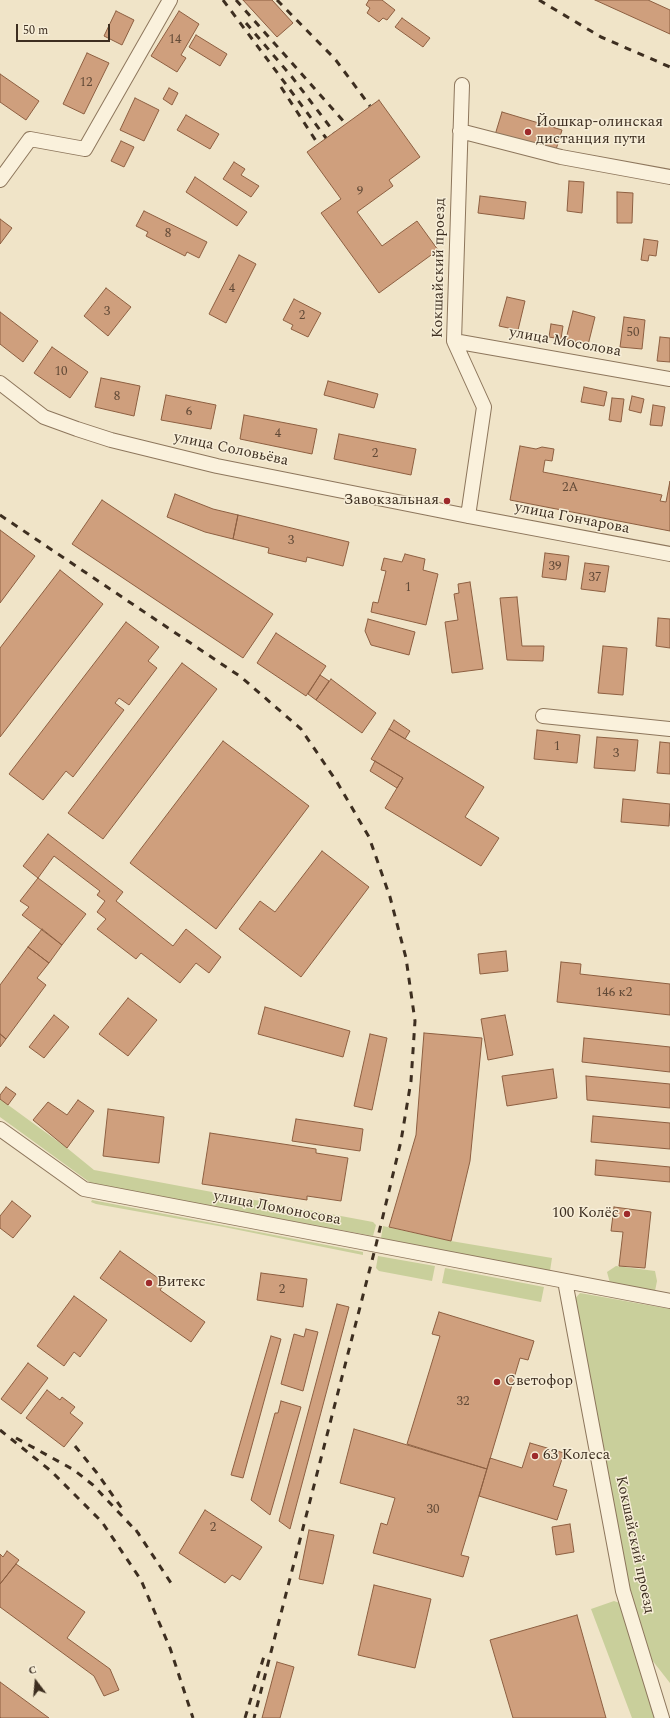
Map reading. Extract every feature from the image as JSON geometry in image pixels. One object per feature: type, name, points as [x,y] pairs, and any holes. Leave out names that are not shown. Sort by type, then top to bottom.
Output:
[{"type":"street","points":[[0,180],[30,139],[85,149],[170,0]]},
{"type":"street","name":"Кокшайский проезд","points":[[462,85],[454,341],[484,407],[468,516]]},
{"type":"street","points":[[460,131],[561,158],[670,177]]},
{"type":"street","name":"улица Мосолова","points":[[454,341],[670,379]]},
{"type":"street","name":"улица Соловьёва","points":[[0,383],[44,416],[111,440],[217,466],[468,516]]},
{"type":"street","name":"улица Гончарова","points":[[468,516],[670,554]]},
{"type":"street","points":[[543,716],[670,729]]},
{"type":"street","name":"улица Ломоносова","points":[[0,1129],[84,1190],[670,1301]]},
{"type":"street","name":"Кокшайский проезд","points":[[565,1282],[623,1591],[662,1718]]},
{"type":"green space","points":[[0,1099],[67,1148],[94,1170],[373,1222],[376,1225],[373,1236],[92,1184],[0,1117]]},
{"type":"green space","points":[[92,1200],[363,1252],[363,1255],[224,1227],[96,1204],[91,1202]]},
{"type":"green space","points":[[383,1226],[451,1241],[552,1258],[550,1271],[381,1238]]},
{"type":"green space","points":[[378,1256],[435,1266],[432,1281],[379,1271],[376,1268]]},
{"type":"green space","points":[[616,1266],[655,1271],[657,1281],[655,1291],[610,1283],[607,1272]]},
{"type":"green space","points":[[445,1268],[544,1287],[541,1302],[442,1283]]},
{"type":"green space","points":[[580,1293],[670,1309],[670,1683],[652,1660],[630,1589],[573,1301]]},
{"type":"green space","points":[[614,1601],[620,1603],[656,1718],[632,1718],[591,1609]]},
{"type":"building","points":[[243,0],[272,0],[293,23],[277,37]]},
{"type":"building","points":[[369,0],[382,0],[395,10],[387,20],[383,18],[379,22],[367,13],[370,8],[366,5]]},
{"type":"building","points":[[595,0],[648,0],[670,10],[670,34]]},
{"type":"building","points":[[116,11],[134,20],[122,45],[104,36]]},
{"type":"building","points":[[179,11],[199,24],[181,55],[186,58],[177,72],[151,56]]},
{"type":"building","points":[[402,18],[430,38],[423,47],[395,27]]},
{"type":"building","points":[[196,35],[227,54],[220,66],[189,47]]},
{"type":"building","points":[[87,53],[109,63],[84,114],[63,104]]},
{"type":"building","points":[[0,74],[39,101],[26,120],[0,102]]},
{"type":"building","points":[[169,88],[178,93],[172,105],[163,99]]},
{"type":"building","points":[[135,98],[159,110],[144,141],[120,130]]},
{"type":"building","points":[[379,100],[420,157],[389,180],[393,186],[357,212],[382,246],[417,221],[438,250],[379,293],[321,213],[341,199],[307,152]]},
{"type":"building","name":"Йошкар-олинская дистанция пути","points":[[502,112],[562,130],[555,153],[495,135]]},
{"type":"building","points":[[186,115],[219,134],[210,149],[177,130]]},
{"type":"building","points":[[121,141],[134,147],[124,167],[111,161]]},
{"type":"building","points":[[234,162],[245,169],[241,175],[259,186],[251,197],[223,179]]},
{"type":"building","points":[[195,177],[247,212],[237,226],[186,192]]},
{"type":"building","points":[[569,181],[584,182],[582,213],[567,211]]},
{"type":"building","points":[[617,192],[633,193],[632,223],[617,223]]},
{"type":"building","points":[[480,196],[526,202],[524,219],[478,213]]},
{"type":"building","points":[[144,211],[207,242],[199,258],[187,252],[185,256],[146,236],[148,232],[136,226]]},
{"type":"building","points":[[0,219],[12,228],[0,244]]},
{"type":"building","points":[[644,239],[658,241],[656,256],[649,255],[648,261],[641,260]]},
{"type":"building","points":[[239,255],[256,264],[226,323],[209,314]]},
{"type":"building","points":[[106,288],[131,307],[108,336],[84,316]]},
{"type":"building","points":[[507,297],[525,301],[518,330],[499,326]]},
{"type":"building","points":[[294,299],[321,313],[308,337],[291,329],[293,325],[283,320]]},
{"type":"building","points":[[573,311],[595,317],[588,345],[566,339]]},
{"type":"building","points":[[0,312],[38,341],[23,362],[0,344]]},
{"type":"building","points":[[624,317],[645,320],[642,349],[620,347]]},
{"type":"building","points":[[551,324],[563,326],[561,339],[549,337]]},
{"type":"building","points":[[660,337],[670,338],[670,362],[657,361]]},
{"type":"building","points":[[52,347],[88,372],[70,398],[34,373]]},
{"type":"building","points":[[101,378],[140,386],[134,416],[95,407]]},
{"type":"building","points":[[328,381],[378,394],[374,408],[324,395]]},
{"type":"building","points":[[584,387],[607,392],[604,406],[581,402]]},
{"type":"building","points":[[166,395],[216,405],[211,429],[161,420]]},
{"type":"building","points":[[632,396],[644,399],[641,413],[629,410]]},
{"type":"building","points":[[612,398],[624,399],[621,422],[609,420]]},
{"type":"building","points":[[653,405],[665,407],[662,426],[650,425]]},
{"type":"building","points":[[244,415],[317,429],[312,454],[240,439]]},
{"type":"building","points":[[339,434],[416,449],[411,475],[334,459]]},
{"type":"building","points":[[520,446],[536,449],[542,447],[554,449],[552,461],[545,460],[543,472],[662,495],[660,501],[666,502],[670,481],[670,531],[510,500]]},
{"type":"building","points":[[175,494],[213,509],[238,515],[233,539],[205,532],[167,517]]},
{"type":"building","points":[[102,500],[273,614],[243,658],[72,544]]},
{"type":"building","points":[[238,515],[349,542],[343,566],[307,557],[306,562],[268,553],[269,548],[233,539]]},
{"type":"building","points":[[0,530],[35,556],[0,603]]},
{"type":"building","points":[[545,553],[569,556],[566,580],[542,577]]},
{"type":"building","points":[[405,554],[425,559],[423,570],[438,574],[426,625],[371,612],[373,602],[378,603],[386,571],[381,570],[384,558],[402,562]]},
{"type":"building","points":[[585,563],[609,566],[605,592],[581,589]]},
{"type":"building","points":[[60,570],[103,604],[0,737],[0,648]]},
{"type":"building","points":[[470,582],[483,669],[452,673],[445,622],[458,620],[454,594],[459,593],[458,584]]},
{"type":"building","points":[[517,597],[522,646],[544,646],[543,661],[507,660],[500,598]]},
{"type":"building","points":[[658,618],[670,619],[670,648],[656,646]]},
{"type":"building","points":[[368,619],[415,632],[409,655],[371,645],[365,631]]},
{"type":"building","points":[[126,622],[159,647],[148,661],[157,668],[129,705],[119,698],[115,703],[124,710],[73,777],[66,771],[43,800],[9,774]]},
{"type":"building","points":[[276,633],[326,666],[306,696],[257,663]]},
{"type":"building","points":[[603,646],[627,648],[623,695],[598,693]]},
{"type":"building","points":[[182,663],[217,689],[103,839],[68,813]]},
{"type":"building","points":[[320,675],[329,681],[316,700],[308,694]]},
{"type":"building","points":[[331,679],[376,713],[362,733],[316,700]]},
{"type":"building","points":[[394,720],[410,731],[405,739],[389,729]]},
{"type":"building","points":[[389,729],[484,787],[465,817],[499,838],[481,866],[385,808],[403,778],[371,759]]},
{"type":"building","points":[[537,730],[580,735],[577,763],[534,759]]},
{"type":"building","points":[[597,737],[638,740],[635,771],[594,768]]},
{"type":"building","points":[[223,741],[309,806],[216,929],[130,863]]},
{"type":"building","points":[[660,742],[670,743],[670,774],[657,773]]},
{"type":"building","points":[[375,761],[403,778],[397,788],[370,771]]},
{"type":"building","points":[[623,799],[670,804],[669,826],[621,822]]},
{"type":"building","points":[[48,834],[123,892],[116,901],[173,946],[186,929],[221,957],[209,973],[196,963],[180,983],[141,953],[136,959],[97,929],[106,919],[97,912],[105,901],[97,895],[100,891],[54,856],[38,878],[23,866]]},
{"type":"building","points":[[322,851],[369,887],[301,977],[239,929],[260,901],[275,912]]},
{"type":"building","points":[[38,878],[86,914],[62,945],[22,915],[29,907],[20,901]]},
{"type":"building","points":[[42,929],[62,945],[49,963],[28,947]]},
{"type":"building","points":[[28,947],[49,963],[37,978],[46,985],[6,1039],[0,1034],[0,985]]},
{"type":"building","points":[[506,951],[508,971],[480,974],[478,954]]},
{"type":"building","points":[[561,962],[581,964],[580,974],[670,984],[670,1015],[557,1002]]},
{"type":"building","points":[[128,998],[157,1020],[128,1056],[99,1034]]},
{"type":"building","points":[[265,1007],[350,1031],[343,1057],[258,1034]]},
{"type":"building","points":[[54,1015],[69,1027],[44,1058],[29,1047]]},
{"type":"building","points":[[505,1015],[513,1055],[488,1060],[481,1019]]},
{"type":"building","points":[[424,1033],[482,1038],[470,1161],[451,1241],[389,1227],[416,1135]]},
{"type":"building","points":[[0,1034],[6,1039],[0,1047]]},
{"type":"building","points":[[370,1034],[387,1038],[372,1110],[354,1106]]},
{"type":"building","points":[[584,1038],[670,1047],[670,1072],[582,1062]]},
{"type":"building","points":[[553,1069],[557,1098],[507,1106],[502,1076]]},
{"type":"building","points":[[586,1076],[670,1084],[670,1108],[587,1100]]},
{"type":"building","points":[[6,1087],[16,1094],[8,1105],[0,1099],[0,1095]]},
{"type":"building","points":[[78,1100],[94,1111],[67,1148],[33,1120],[48,1102],[67,1115]]},
{"type":"building","points":[[108,1109],[164,1117],[159,1163],[103,1156]]},
{"type":"building","points":[[593,1116],[670,1123],[670,1149],[591,1142]]},
{"type":"building","points":[[296,1119],[363,1129],[360,1151],[292,1141]]},
{"type":"building","points":[[210,1133],[316,1149],[316,1153],[348,1158],[341,1201],[307,1196],[307,1200],[202,1184]]},
{"type":"building","points":[[596,1160],[670,1167],[670,1182],[595,1175]]},
{"type":"building","points":[[12,1201],[31,1216],[13,1238],[0,1228],[0,1216]]},
{"type":"building","points":[[614,1207],[651,1212],[645,1268],[619,1266],[623,1232],[611,1231]]},
{"type":"building","points":[[120,1251],[165,1283],[160,1290],[205,1322],[191,1342],[100,1278]]},
{"type":"building","points":[[261,1273],[307,1279],[303,1307],[257,1300]]},
{"type":"building","points":[[74,1296],[107,1320],[80,1357],[74,1352],[64,1366],[37,1346]]},
{"type":"building","points":[[337,1304],[349,1307],[290,1529],[279,1521]]},
{"type":"building","points":[[439,1312],[534,1341],[528,1360],[520,1358],[487,1469],[407,1444],[440,1336],[432,1334]]},
{"type":"building","points":[[306,1329],[318,1332],[303,1391],[281,1384],[294,1334],[304,1337]]},
{"type":"building","points":[[271,1336],[281,1339],[243,1478],[231,1475]]},
{"type":"building","points":[[28,1363],[48,1378],[21,1414],[1,1399]]},
{"type":"building","points":[[47,1390],[60,1400],[62,1397],[75,1407],[70,1413],[83,1423],[64,1447],[26,1418]]},
{"type":"building","points":[[281,1401],[301,1407],[270,1515],[251,1500],[275,1413],[278,1413]]},
{"type":"building","points":[[354,1429],[487,1469],[461,1555],[469,1557],[463,1577],[373,1553],[381,1523],[387,1525],[395,1498],[340,1483]]},
{"type":"building","points":[[530,1443],[564,1453],[553,1486],[567,1490],[557,1520],[479,1496],[490,1458],[522,1468]]},
{"type":"building","points":[[205,1510],[262,1547],[240,1580],[232,1575],[225,1583],[179,1553]]},
{"type":"building","points":[[570,1524],[574,1552],[556,1555],[552,1527]]},
{"type":"building","points":[[309,1530],[334,1535],[323,1584],[299,1579]]},
{"type":"building","points":[[7,1551],[19,1560],[0,1584],[0,1554],[3,1557]]},
{"type":"building","points":[[16,1564],[85,1612],[67,1638],[110,1669],[119,1690],[104,1696],[94,1676],[0,1607],[0,1584]]},
{"type":"building","points":[[374,1585],[431,1599],[415,1668],[358,1655]]},
{"type":"building","points":[[577,1615],[606,1718],[513,1718],[490,1640]]},
{"type":"building","points":[[277,1662],[294,1667],[280,1718],[262,1718]]},
{"type":"building","points":[[0,1682],[49,1718],[1,1718]]},
{"type":"railway","points":[[223,0],[326,138]]},
{"type":"railway","points":[[236,0],[346,124]]},
{"type":"railway","points":[[277,0],[335,59],[370,106]]},
{"type":"railway","points":[[539,0],[601,37],[670,67]]},
{"type":"railway","points":[[246,23],[292,77],[334,132]]},
{"type":"railway","points":[[281,87],[318,144]]},
{"type":"railway","points":[[0,515],[241,677],[301,729],[337,782],[369,837],[390,897],[406,958],[415,1021],[411,1081],[401,1141],[376,1245],[254,1718]]},
{"type":"railway","points":[[0,1430],[51,1471],[102,1522],[141,1580],[170,1648],[193,1718]]},
{"type":"railway","points":[[16,1438],[74,1470],[93,1485],[139,1534]]},
{"type":"railway","points":[[75,1446],[97,1473],[123,1510]]},
{"type":"railway","points":[[136,1530],[173,1586]]},
{"type":"railway","points":[[245,1718],[265,1653]]},
{"type":"place","name":"Йошкар-олинская дистанция пути","points":[[528,132]]},
{"type":"place","name":"Завокзальная","points":[[447,501]]},
{"type":"place","name":"100 Колёс","points":[[627,1214]]},
{"type":"place","name":"Витекс","points":[[149,1283]]},
{"type":"place","name":"Светофор","points":[[497,1382]]},
{"type":"place","name":"63 Колеса","points":[[535,1456]]}]
